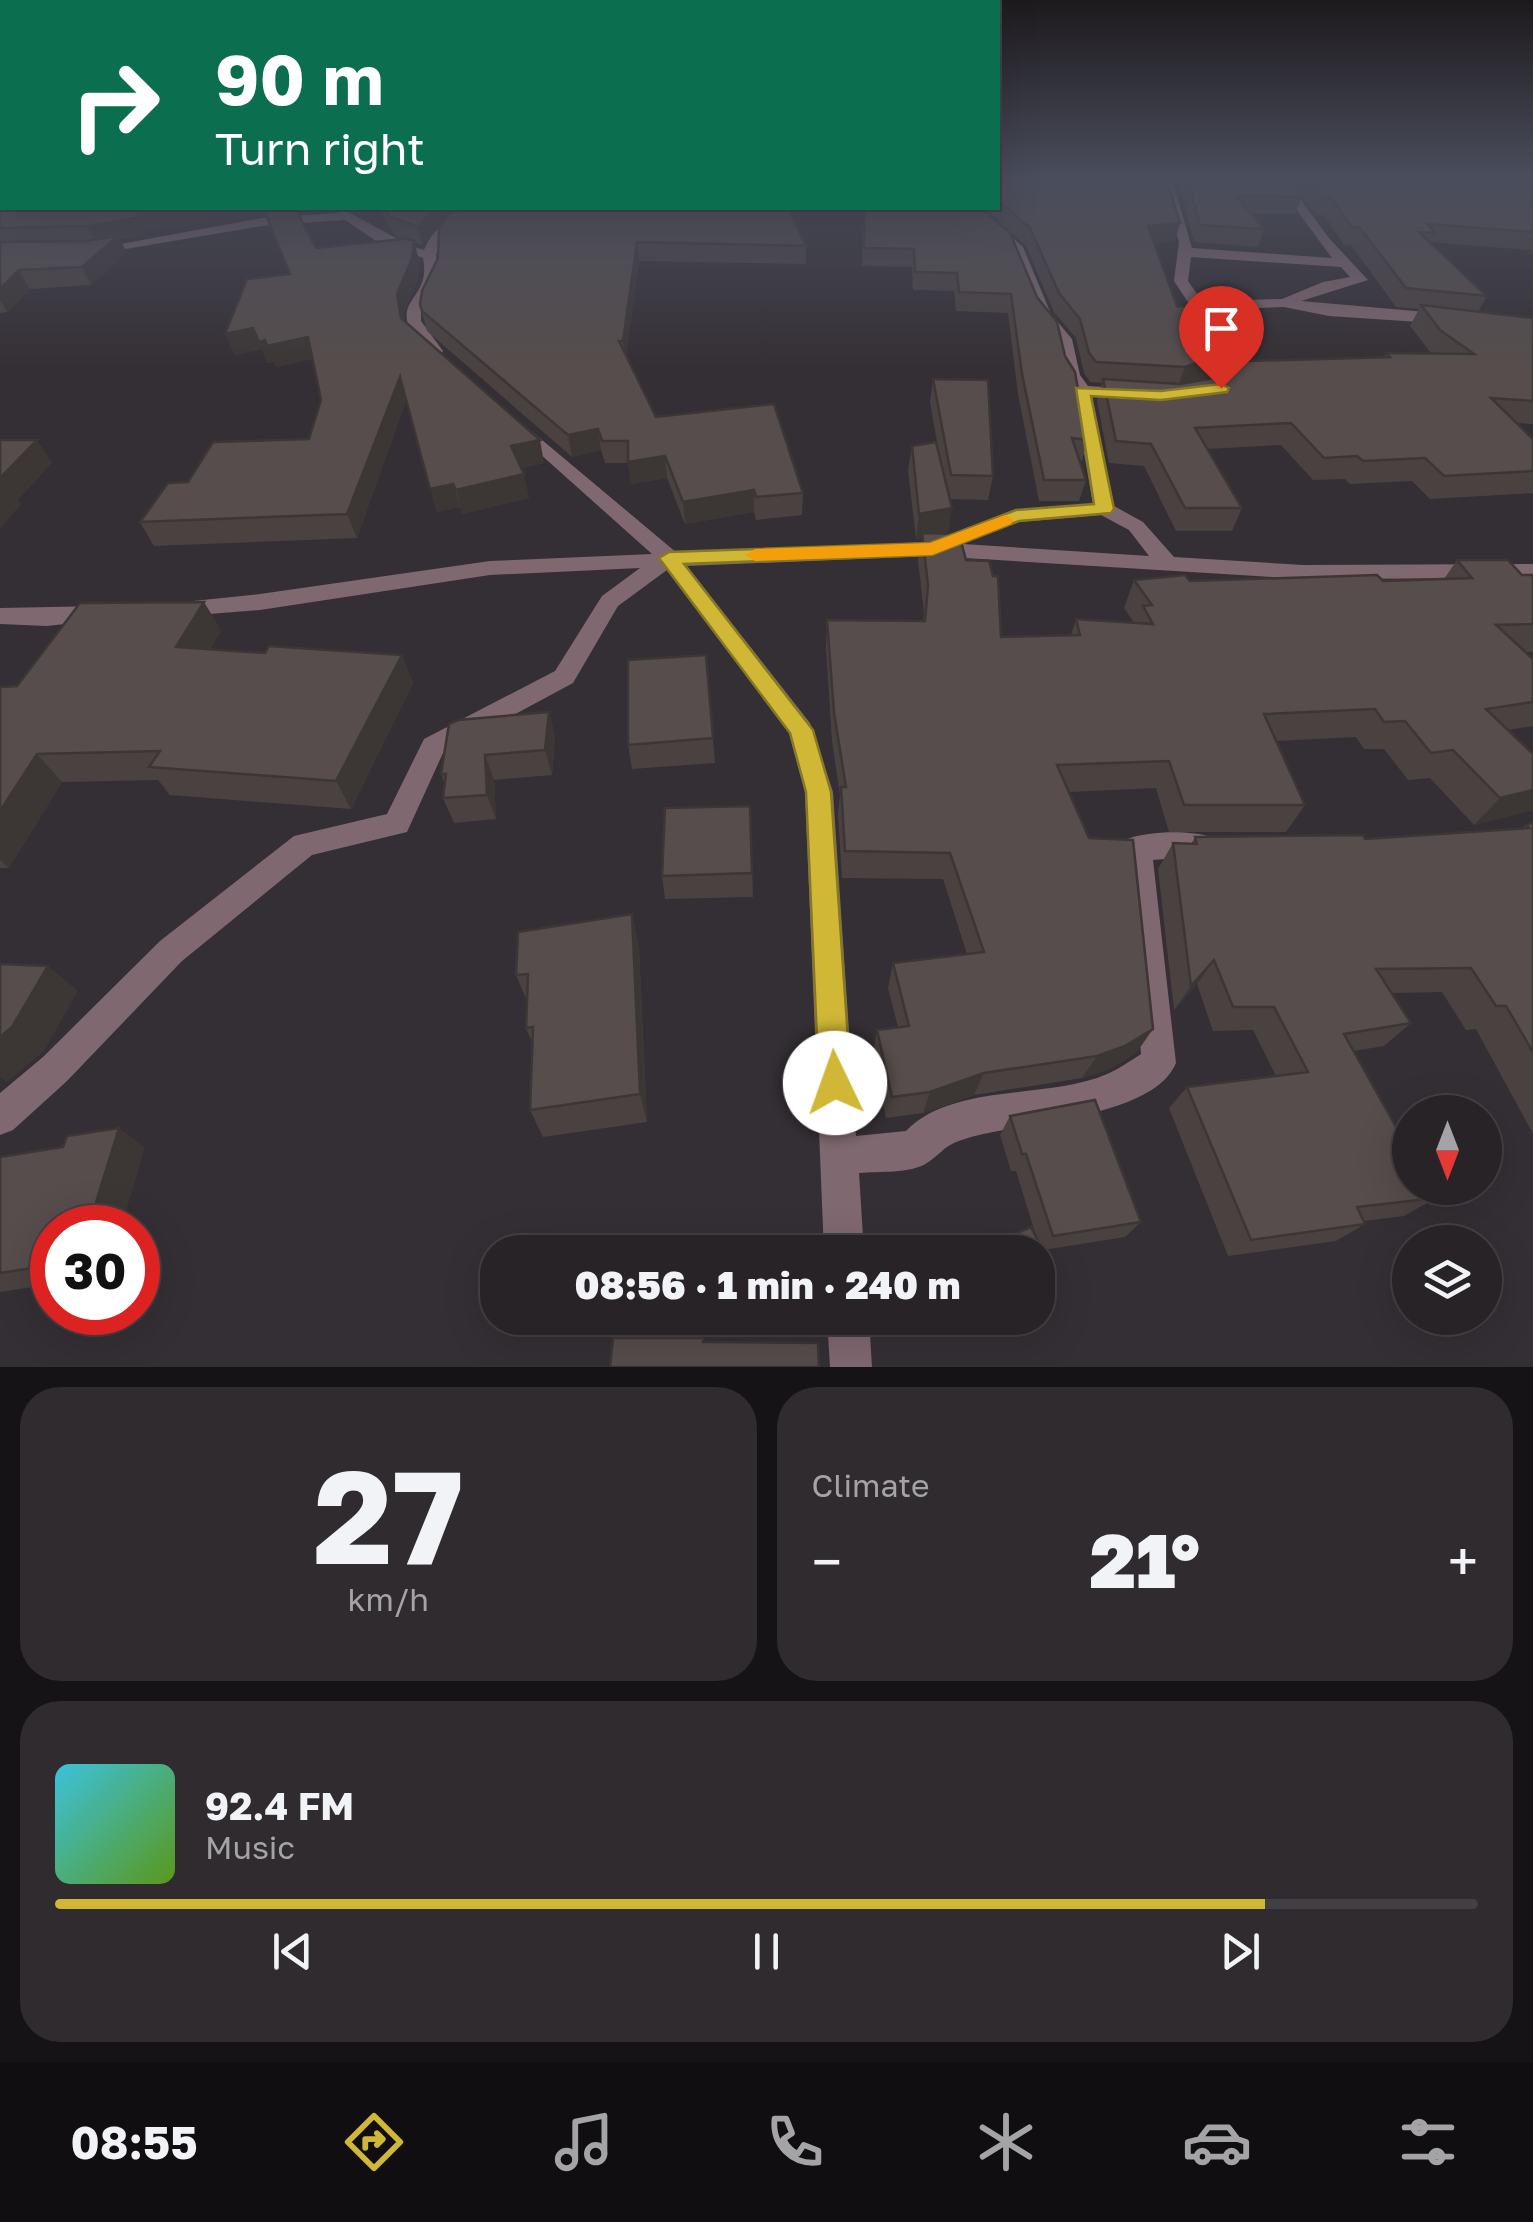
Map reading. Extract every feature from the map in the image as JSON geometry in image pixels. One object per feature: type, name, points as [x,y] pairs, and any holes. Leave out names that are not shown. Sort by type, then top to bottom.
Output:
[{"type":"street","points":[[78,251],[136,242]]},
{"type":"street","points":[[390,242],[404,251],[429,255]]},
{"type":"street","points":[[434,242],[429,255],[433,274],[415,305],[411,324],[417,336],[459,373]]},
{"type":"street","points":[[1010,242],[1016,247],[1044,315],[1064,339],[1072,375],[1082,391],[1104,509]]},
{"type":"street","points":[[1181,242],[1185,252],[1182,281],[1228,351],[1236,373],[1221,388],[1191,392]]},
{"type":"street","points":[[1327,242],[1390,314]]},
{"type":"street","points":[[1185,252],[1344,262]]},
{"type":"street","points":[[1284,303],[1328,285],[1361,280]]},
{"type":"street","points":[[1198,306],[1284,303],[1466,320]]},
{"type":"street","points":[[1082,391],[1161,396]]},
{"type":"street","points":[[500,410],[669,558],[801,730],[819,792],[843,1235]]},
{"type":"street","points":[[932,549],[1016,516],[1104,509],[1136,526],[1167,564]]},
{"type":"street","points":[[0,616],[47,618],[260,602],[490,568],[932,549],[1303,572],[1533,571]]},
{"type":"street","points":[[0,1117],[55,1070],[171,951],[304,844],[397,824],[434,746],[564,677],[610,601],[669,558]]},
{"type":"street","points":[[839,1156],[915,1149],[931,1132],[970,1120],[1110,1092],[1159,1063],[1137,848],[1228,848]]},
{"type":"street","points":[[849,1335],[851,1367]]},
{"type":"building","points":[[0,242],[111,242],[82,267],[19,270],[0,289]]},
{"type":"building","points":[[277,242],[313,242],[316,248],[414,242],[412,258],[397,294],[401,318],[540,440],[511,446],[524,474],[456,490],[453,484],[430,489],[400,377],[347,514],[140,522],[168,483],[188,482],[213,442],[309,439],[321,400],[308,337],[267,346],[265,340],[259,342],[253,328],[225,334],[247,279],[290,274]]},
{"type":"building","points":[[439,242],[804,242],[806,246],[637,242],[623,341],[619,341],[656,417],[774,404],[803,493],[756,497],[754,490],[683,502],[665,456],[628,462],[628,441],[602,441],[598,429],[568,435],[422,311],[422,291],[438,258]]},
{"type":"building","points":[[864,242],[1014,242],[1037,297],[1057,322],[1065,356],[1075,372],[1087,440],[1072,438],[1086,480],[1044,480],[1022,374],[1011,294],[959,292],[957,273],[915,272],[914,249],[864,248]]},
{"type":"building","points":[[1036,242],[1154,242],[1177,306],[1203,308],[1226,353],[1185,367],[1096,362],[1089,353],[1080,319],[1059,293]]},
{"type":"building","points":[[1371,242],[1429,242],[1487,296],[1406,288]]},
{"type":"building","points":[[1421,305],[1533,318],[1533,401],[1491,398],[1533,439],[1533,471],[1444,476],[1425,458],[1324,458],[1291,423],[1195,428],[1242,508],[1185,508],[1151,444],[1116,441],[1103,379],[1180,384],[1221,377],[1248,361],[1390,357],[1386,353],[1474,354],[1440,330]]},
{"type":"building","points":[[933,379],[988,380],[993,476],[951,475]]},
{"type":"building","points":[[0,440],[37,440],[0,478]]},
{"type":"building","points":[[936,442],[952,508],[919,514],[912,446]]},
{"type":"building","points":[[922,533],[959,534],[966,560],[989,561],[993,576],[998,576],[1001,637],[1080,635],[1076,619],[1153,624],[1143,606],[1152,605],[1134,580],[1185,575],[1190,581],[1377,575],[1383,581],[1472,578],[1457,560],[1508,560],[1522,575],[1533,575],[1533,624],[1496,625],[1533,659],[1533,702],[1486,709],[1533,754],[1533,790],[1500,798],[1453,750],[1431,753],[1405,721],[1384,722],[1375,709],[1264,714],[1305,805],[1184,805],[1169,761],[1057,765],[1089,838],[1133,840],[1153,1029],[1125,1046],[1097,1056],[984,1073],[930,1092],[892,1097],[877,1030],[909,1026],[893,963],[984,952],[950,853],[845,851],[841,787],[846,787],[834,713],[827,620],[925,621],[928,585]]},
{"type":"building","points":[[204,602],[176,647],[265,653],[269,646],[402,655],[336,781],[149,767],[160,751],[37,754],[0,811],[0,687],[17,686],[80,603]]},
{"type":"building","points":[[706,655],[713,738],[628,745],[628,660]]},
{"type":"building","points":[[549,712],[545,750],[485,755],[487,795],[443,798],[446,774],[441,774],[449,724]]},
{"type":"building","points":[[750,806],[752,873],[662,876],[665,808]]},
{"type":"building","points":[[1533,822],[1533,1052],[1506,1006],[1496,1006],[1471,968],[1376,969],[1411,1023],[1344,1034],[1392,1120],[1392,1203],[1357,1207],[1365,1224],[1251,1240],[1187,1087],[1308,1072],[1274,1007],[1233,1007],[1214,960],[1191,986],[1173,843],[1197,844],[1195,837],[1363,835],[1365,839],[1529,828],[1526,825]]},
{"type":"building","points":[[632,914],[640,1094],[530,1110],[533,1027],[526,1028],[528,974],[516,975],[518,932]]},
{"type":"building","points":[[0,964],[48,966],[12,1027],[0,1037]]},
{"type":"building","points":[[1095,1100],[1141,1222],[1053,1235],[1010,1116]]},
{"type":"building","points":[[119,1128],[95,1205],[30,1205],[30,1268],[0,1273],[0,1157],[63,1147],[67,1136]]},
{"type":"building","points":[[1031,1227],[1035,1235],[1012,1235]]},
{"type":"building","points":[[613,1338],[818,1343],[819,1367],[610,1367]]},
{"type":"slow traffic","points":[[755,555],[932,549],[1005,520]]},
{"type":"route","points":[[835,1083],[819,792],[801,730],[669,558],[932,549],[1016,516],[1104,509],[1082,391],[1161,396],[1221,388]]}]
